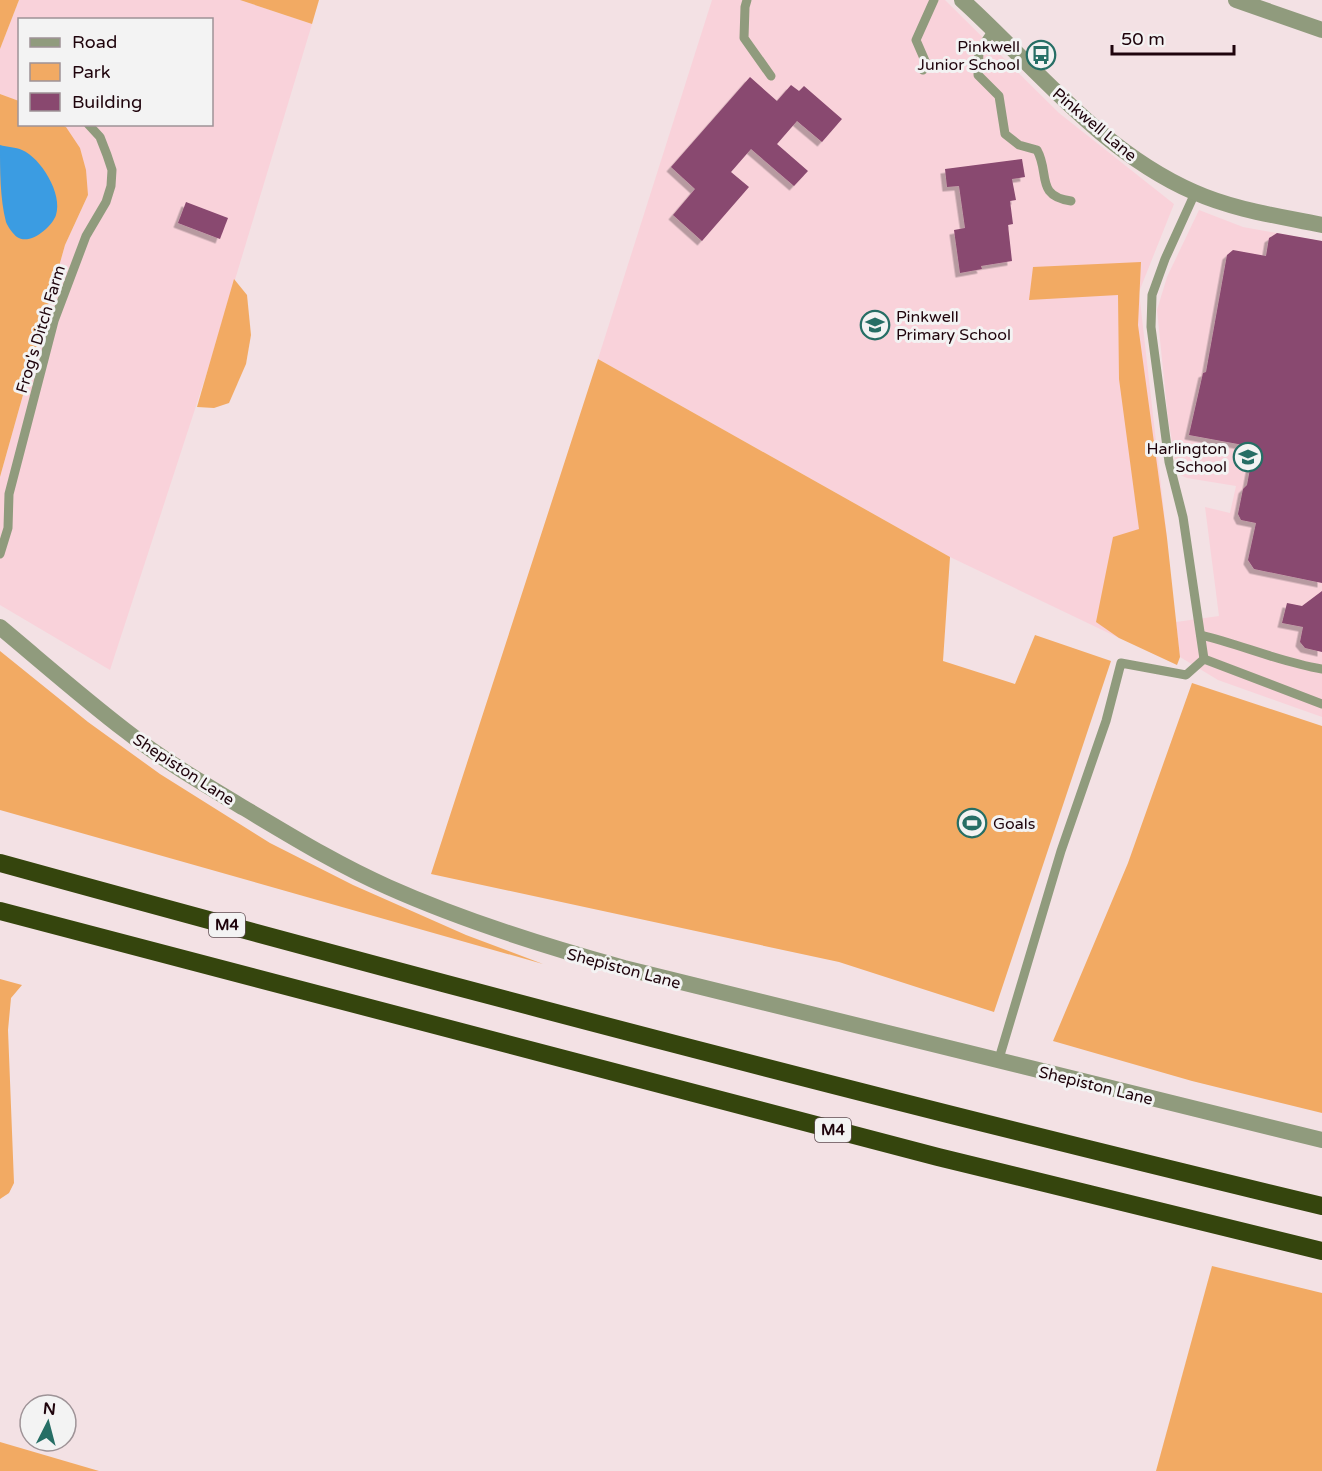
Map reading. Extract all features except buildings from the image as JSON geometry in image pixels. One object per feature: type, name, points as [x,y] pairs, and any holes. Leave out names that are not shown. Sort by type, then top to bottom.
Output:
[{"type":"highway","name":"M4","points":[[0,863],[860,1092],[1322,1206]]},
{"type":"highway","name":"M4","points":[[0,912],[927,1154],[1322,1251]]},
{"type":"street","name":"Pinkwell Lane","points":[[962,0],[1058,94],[1109,140],[1151,170],[1195,193],[1242,208],[1322,225]]},
{"type":"street","points":[[1236,0],[1322,30]]},
{"type":"street","name":"Shepiston Lane","points":[[0,627],[127,732],[182,771],[313,849],[389,888],[466,918],[550,948],[646,974],[1322,1140]]},
{"type":"lane","points":[[747,0],[744,38],[771,76]]},
{"type":"lane","points":[[923,70],[926,63],[916,40],[918,31],[934,0]]},
{"type":"lane","points":[[993,30],[979,51],[978,75],[999,96],[1005,134],[1019,145],[1037,150],[1041,156],[1046,186],[1061,200],[1071,201]]},
{"type":"lane","name":"Frog's Ditch Farm","points":[[0,554],[12,513],[9,494],[54,321],[86,236],[106,202],[111,186],[112,170],[107,155],[100,137],[90,126]]},
{"type":"lane","points":[[1195,193],[1165,259],[1152,295],[1152,327],[1169,462],[1183,518],[1204,659]]},
{"type":"lane","points":[[1201,635],[1294,664],[1322,669]]},
{"type":"lane","points":[[998,1062],[1061,851],[1106,721],[1121,663],[1186,675],[1204,659]]},
{"type":"lane","points":[[1204,659],[1322,704]]},
{"type":"shaded area","points":[[19,0],[240,0],[312,24],[209,366],[110,670],[0,605],[0,477],[65,245],[88,195],[64,126],[213,126],[213,18],[18,18],[18,101],[0,94],[0,49]]},
{"type":"shaded area","name":"Pinkwell Primary School","points":[[712,0],[945,0],[1059,113],[1174,204],[1139,292],[1167,538],[1119,638],[950,557],[598,359]]},
{"type":"shaded area","name":"Harlington School","points":[[1199,210],[1243,227],[1322,241],[1322,717],[1218,680],[1180,657],[1176,622],[1219,616],[1205,507],[1230,513],[1236,486],[1187,478],[1178,474],[1168,419],[1157,310],[1167,277]]},
{"type":"green space","points":[[0,0],[19,0],[0,49]]},
{"type":"green space","points":[[240,0],[319,0],[312,24]]},
{"type":"green space","points":[[0,94],[18,101],[18,126],[66,127],[80,148],[86,170],[88,195],[65,245],[0,477]]},
{"type":"green space","points":[[1141,262],[1138,325],[1167,538],[1180,657],[1177,665],[1119,638],[1096,622],[1113,537],[1139,529],[1119,379],[1118,295],[1029,300],[1033,267]]},
{"type":"green space","points":[[234,279],[247,295],[251,335],[246,364],[229,403],[214,408],[197,407]]},
{"type":"green space","points":[[598,359],[950,557],[943,661],[1015,684],[1035,635],[1111,661],[994,1012],[839,962],[431,874]]},
{"type":"green space","points":[[0,651],[88,722],[160,774],[270,843],[353,885],[466,935],[543,964],[0,810]]},
{"type":"green space","points":[[1192,683],[1322,726],[1322,1113],[1192,1081],[1053,1041],[1128,863]]},
{"type":"green space","points":[[0,979],[22,985],[11,998],[8,1030],[14,1183],[9,1193],[0,1199]]},
{"type":"green space","points":[[1212,1266],[1322,1293],[1322,1471],[1156,1471]]},
{"type":"green space","points":[[0,1442],[18,1447],[18,1453],[38,1453],[99,1471],[0,1471]]},
{"type":"water","points":[[0,145],[20,149],[29,154],[49,178],[56,197],[57,207],[54,220],[40,234],[28,239],[17,237],[6,222],[1,194]]},
{"type":"place","name":"Pinkwell Junior School","points":[[1041,55]]},
{"type":"place","name":"Pinkwell Primary School","points":[[875,325]]},
{"type":"place","name":"Harlington School","points":[[1248,457]]},
{"type":"place","name":"Goals","points":[[972,823]]}]
